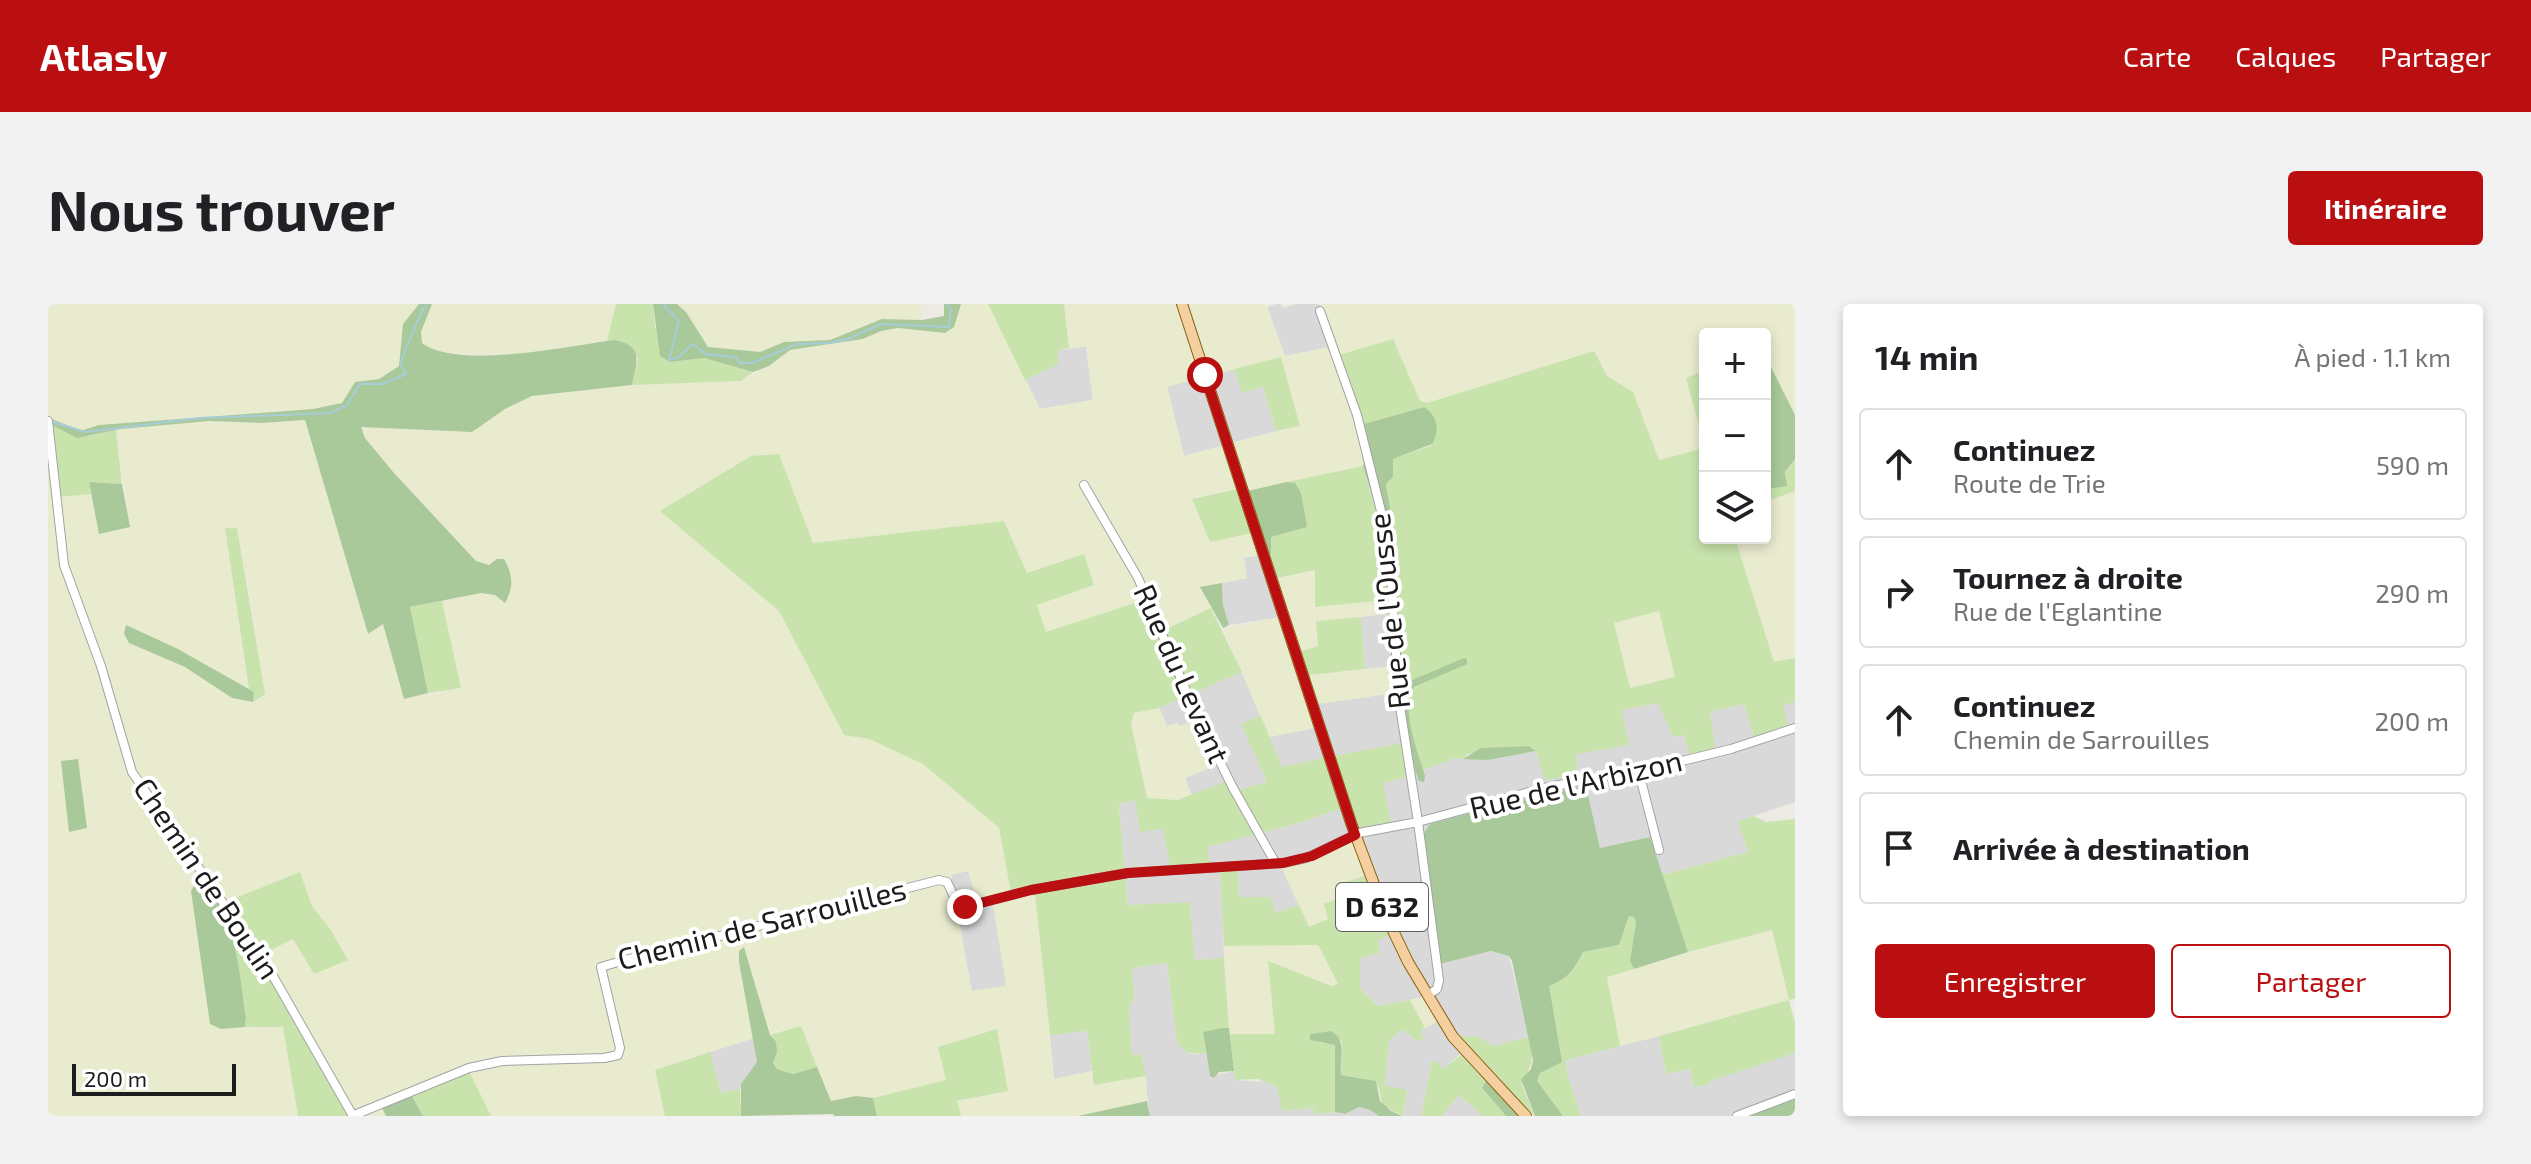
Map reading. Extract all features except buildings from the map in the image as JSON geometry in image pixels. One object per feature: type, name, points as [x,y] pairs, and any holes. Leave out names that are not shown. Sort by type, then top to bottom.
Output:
[{"type":"main road","name":"D 632","points":[[1182,304],[1355,835],[1386,916],[1453,1037],[1526,1116]]},
{"type":"street","name":"Rue de l'Ousse","points":[[1320,311],[1357,415],[1389,543],[1399,700],[1439,980],[1437,989],[1428,995]]},
{"type":"street","name":"Chemin de Boulin","points":[[48,422],[64,565],[101,666],[132,772],[269,969],[353,1116]]},
{"type":"street","name":"Rue du Levant","points":[[1084,485],[1132,567],[1198,716],[1233,788],[1276,864]]},
{"type":"street","name":"Rue de l'Arbizon","points":[[1128,873],[1276,864],[1312,856],[1355,835],[1418,822],[1544,788],[1731,749],[1795,728]]},
{"type":"street","points":[[1638,769],[1659,850]]},
{"type":"street","name":"Chemin de Sarrouilles","points":[[353,1116],[469,1068],[502,1061],[618,1055],[620,1048],[601,967],[939,880],[950,886],[960,907],[1031,890],[1128,873]]},
{"type":"street","points":[[1737,1116],[1795,1094]]},
{"type":"shaded area","points":[[1276,304],[1283,308],[1296,304],[1319,304],[1335,346],[1285,356],[1267,307]]},
{"type":"shaded area","points":[[1086,346],[1093,400],[1040,409],[1025,380],[1058,364],[1057,351]]},
{"type":"shaded area","points":[[1234,369],[1242,392],[1263,387],[1276,431],[1184,456],[1167,386]]},
{"type":"shaded area","points":[[1267,554],[1289,616],[1229,625],[1223,605],[1222,583],[1247,578],[1243,558]]},
{"type":"shaded area","points":[[1396,612],[1399,666],[1365,669],[1361,617]]},
{"type":"shaded area","points":[[1242,672],[1261,716],[1242,724],[1267,782],[1232,792],[1226,782],[1192,796],[1185,778],[1219,764],[1180,726],[1167,726],[1159,708]]},
{"type":"shaded area","points":[[1400,692],[1415,771],[1425,776],[1423,770],[1455,758],[1488,760],[1536,751],[1578,775],[1575,754],[1621,710],[1659,703],[1673,737],[1684,735],[1689,754],[1709,712],[1744,704],[1754,736],[1784,705],[1795,702],[1795,802],[1739,821],[1748,852],[1662,875],[1650,837],[1600,848],[1586,786],[1546,793],[1430,824],[1441,964],[1491,951],[1509,956],[1529,1037],[1494,1046],[1479,1037],[1443,1069],[1432,1061],[1421,1116],[1403,1116],[1407,1091],[1385,1087],[1389,1041],[1402,1029],[1416,1040],[1423,1039],[1420,1031],[1437,1022],[1424,997],[1378,1006],[1360,988],[1360,958],[1282,868],[1299,905],[1276,913],[1239,898],[1221,872],[1224,958],[1195,960],[1190,903],[1128,905],[1119,804],[1135,800],[1163,829],[1210,862],[1206,847],[1340,809],[1282,767],[1269,737],[1314,728],[1307,705]],"holes":[[[1403,744],[1407,777],[1383,783]]]},
{"type":"shaded area","points":[[968,871],[992,899],[1007,986],[972,992],[951,875]]},
{"type":"shaded area","points":[[1167,963],[1177,1042],[1191,1054],[1206,1053],[1210,1076],[1234,1071],[1235,1080],[1270,1082],[1280,1089],[1283,1111],[1313,1108],[1314,1114],[1343,1114],[1359,1107],[1379,1116],[1150,1116],[1142,1055],[1132,1056],[1129,1007],[1134,999],[1131,968]]},
{"type":"shaded area","points":[[1087,1031],[1092,1071],[1054,1079],[1050,1035]]},
{"type":"shaded area","points":[[1659,1036],[1666,1074],[1690,1069],[1694,1086],[1795,1053],[1795,1097],[1744,1116],[1581,1116],[1567,1074],[1566,1060]]},
{"type":"shaded area","points":[[754,1038],[757,1062],[740,1089],[721,1093],[710,1052]]},
{"type":"shaded area","points":[[1459,1095],[1483,1116],[1442,1116]]},
{"type":"green space","points":[[48,304],[419,304],[403,324],[399,366],[379,379],[355,382],[342,403],[313,409],[99,425],[80,431],[48,418]]},
{"type":"green space","points":[[419,304],[432,304],[421,332],[422,343],[438,351],[461,355],[514,354],[613,340],[630,346],[636,361],[632,385],[532,396],[505,409],[472,432],[361,427],[365,438],[394,473],[476,561],[489,565],[497,559],[504,559],[511,576],[510,592],[505,603],[495,595],[481,593],[410,607],[428,693],[404,699],[383,624],[368,634],[305,420],[261,423],[209,421],[121,429],[77,438],[50,424],[50,418],[80,431],[99,425],[313,409],[342,403],[355,382],[379,379],[399,366],[403,324]]},
{"type":"green space","points":[[432,304],[616,304],[607,341],[519,354],[452,354],[432,350],[422,343],[421,332]]},
{"type":"green space","points":[[616,304],[653,304],[655,326],[670,362],[704,358],[753,372],[741,381],[632,385],[638,358],[613,340],[607,341]]},
{"type":"green space","points":[[653,304],[677,304],[686,312],[708,347],[760,352],[784,342],[830,340],[882,319],[922,320],[944,316],[944,304],[961,304],[954,327],[945,333],[898,328],[881,331],[863,339],[790,350],[769,366],[753,372],[704,358],[670,362],[660,356]]},
{"type":"green space","points":[[677,304],[921,304],[922,320],[882,319],[830,340],[784,342],[760,352],[732,351],[708,347],[686,312]]},
{"type":"green space","points":[[961,304],[988,304],[1040,409],[1093,400],[1086,347],[1069,348],[1064,304],[1178,304],[1203,377],[1167,387],[1184,456],[1225,445],[1238,489],[1192,499],[1252,533],[1259,554],[1244,558],[1247,578],[1201,587],[1211,608],[1166,629],[1150,598],[1046,633],[1037,605],[1094,585],[1084,555],[1027,573],[1004,521],[813,543],[661,511],[779,611],[844,735],[869,739],[923,764],[999,828],[1012,897],[1035,892],[1054,1079],[1092,1071],[1095,1085],[1146,1076],[1147,1101],[1078,1116],[961,1116],[957,1102],[1007,1091],[997,1029],[947,1080],[873,1098],[856,1096],[831,1101],[801,1027],[770,1035],[744,947],[739,962],[754,1038],[655,1070],[665,1116],[491,1116],[468,1071],[382,1108],[386,1116],[347,1116],[264,967],[263,955],[293,939],[314,974],[330,929],[312,906],[299,872],[218,905],[202,887],[221,1029],[283,1027],[298,1116],[48,1116],[48,424],[59,497],[91,494],[99,533],[130,527],[116,430],[209,421],[261,423],[305,420],[367,633],[383,623],[404,699],[461,688],[442,601],[481,593],[495,595],[497,559],[489,565],[476,562],[394,473],[365,438],[360,427],[472,432],[505,409],[532,396],[632,385],[741,381],[790,350],[863,339],[898,328],[945,333]],"holes":[[[225,528],[237,528],[255,624],[253,702],[232,698],[185,667],[129,643],[127,625],[178,649],[249,689]],[[78,759],[87,827],[61,762]],[[968,871],[976,899],[992,899],[1006,986],[971,991],[951,875]]]},
{"type":"green space","points":[[988,304],[1064,304],[1069,348],[1057,351],[1059,364],[1025,380]]},
{"type":"green space","points":[[1186,304],[1262,304],[1267,307],[1285,356],[1335,346],[1319,304],[1795,304],[1795,415],[1771,367],[1771,328],[1699,328],[1699,373],[1686,378],[1699,427],[1699,450],[1659,460],[1633,392],[1607,376],[1594,352],[1427,403],[1420,401],[1393,339],[1364,424],[1368,446],[1363,466],[1247,491],[1232,443],[1300,425],[1281,357],[1209,376]]},
{"type":"green space","points":[[1393,339],[1420,401],[1427,403],[1594,351],[1607,376],[1633,392],[1659,460],[1699,450],[1699,544],[1737,544],[1774,662],[1795,658],[1795,702],[1784,705],[1787,725],[1754,737],[1744,704],[1710,712],[1715,749],[1689,755],[1684,735],[1673,737],[1658,703],[1622,710],[1629,745],[1576,754],[1578,775],[1545,780],[1536,751],[1529,746],[1468,754],[1463,759],[1455,758],[1423,770],[1410,728],[1410,696],[1414,687],[1466,664],[1404,684],[1400,692],[1395,612],[1386,614],[1385,600],[1315,607],[1315,570],[1277,578],[1267,554],[1271,554],[1270,537],[1295,483],[1287,482],[1363,466],[1375,507],[1394,531],[1386,484],[1393,477],[1393,459],[1432,445],[1424,407],[1364,424],[1339,355]],"holes":[[[1659,611],[1675,677],[1630,688],[1614,623]]]},
{"type":"green space","points":[[1281,357],[1300,426],[1276,431],[1263,387],[1242,393],[1234,369]]},
{"type":"green space","points":[[1771,367],[1795,415],[1795,459],[1785,472],[1787,486],[1771,488]]},
{"type":"green space","points":[[1699,373],[1699,426],[1686,378]]},
{"type":"green space","points":[[1424,407],[1435,419],[1436,434],[1432,444],[1393,459],[1393,477],[1386,484],[1394,531],[1388,532],[1385,520],[1379,518],[1363,466],[1368,446],[1364,424]]},
{"type":"green space","points":[[50,424],[90,436],[116,430],[122,484],[89,482],[91,494],[58,497]]},
{"type":"green space","points":[[779,454],[813,543],[1004,521],[1027,573],[1084,554],[1094,585],[1037,605],[1046,632],[1150,598],[1166,629],[1211,608],[1242,672],[1159,708],[1134,713],[1131,724],[1147,798],[1177,800],[1227,781],[1232,792],[1267,782],[1241,724],[1261,716],[1282,767],[1323,758],[1340,809],[1207,847],[1210,863],[1170,866],[1163,829],[1140,832],[1135,800],[1119,804],[1128,905],[1190,902],[1195,960],[1224,958],[1229,1028],[1203,1032],[1206,1053],[1189,1052],[1177,1042],[1167,963],[1132,968],[1134,999],[1129,1007],[1132,1055],[1142,1055],[1146,1076],[1094,1085],[1087,1031],[1050,1035],[1035,893],[1012,898],[999,828],[923,764],[869,739],[844,735],[779,611],[660,511],[751,456]]},
{"type":"green space","points":[[1795,459],[1795,491],[1771,500],[1771,487],[1787,478],[1785,473]]},
{"type":"green space","points":[[89,482],[122,484],[130,527],[99,534]]},
{"type":"green space","points":[[1295,483],[1301,493],[1307,527],[1271,537],[1271,554],[1267,554],[1247,491]]},
{"type":"green space","points":[[1238,489],[1252,533],[1210,542],[1192,499]]},
{"type":"green space","points":[[1795,491],[1795,658],[1774,662],[1737,544],[1771,544],[1771,500]]},
{"type":"green space","points":[[225,528],[237,528],[265,694],[253,702],[254,692],[249,689]]},
{"type":"green space","points":[[1316,570],[1385,600],[1386,614],[1317,621],[1318,646],[1301,651],[1277,578]]},
{"type":"green space","points":[[1222,583],[1223,605],[1229,625],[1223,628],[1200,587]]},
{"type":"green space","points":[[442,601],[461,688],[428,693],[410,607]]},
{"type":"green space","points":[[1659,611],[1675,677],[1630,688],[1613,622]]},
{"type":"green space","points":[[1285,616],[1289,616],[1302,651],[1318,646],[1316,621],[1361,617],[1365,669],[1309,675],[1318,704],[1315,704]]},
{"type":"green space","points":[[1279,617],[1315,728],[1269,737],[1223,628]]},
{"type":"green space","points":[[126,625],[178,649],[254,692],[253,702],[232,698],[185,667],[129,643],[124,634]]},
{"type":"green space","points":[[1464,658],[1467,664],[1414,687],[1410,696],[1409,718],[1425,776],[1424,782],[1419,781],[1403,718],[1403,684]]},
{"type":"green space","points":[[1393,667],[1395,693],[1318,704],[1308,675]]},
{"type":"green space","points":[[1159,708],[1167,726],[1177,723],[1180,726],[1198,720],[1219,764],[1185,778],[1192,796],[1177,800],[1147,798],[1131,723],[1134,713]]},
{"type":"green space","points":[[1403,743],[1407,777],[1383,783],[1391,824],[1363,828],[1357,825],[1333,756]]},
{"type":"green space","points":[[1529,746],[1536,751],[1488,760],[1463,759],[1481,748]]},
{"type":"green space","points":[[78,759],[87,828],[69,832],[61,761]]},
{"type":"green space","points":[[1586,786],[1600,848],[1650,837],[1688,952],[1634,969],[1630,961],[1636,922],[1634,917],[1629,916],[1619,945],[1583,952],[1570,973],[1549,986],[1562,1062],[1540,1073],[1537,1081],[1563,1116],[1535,1116],[1521,1079],[1531,1069],[1533,1060],[1512,961],[1509,956],[1491,951],[1440,964],[1436,954],[1424,833],[1430,824],[1546,793]]},
{"type":"green space","points":[[1754,816],[1766,822],[1795,819],[1795,998],[1789,1000],[1772,930],[1688,952],[1662,875],[1748,852],[1738,821]]},
{"type":"green space","points":[[1353,840],[1366,875],[1343,897],[1328,919],[1309,928],[1282,868]]},
{"type":"green space","points":[[1238,871],[1239,897],[1270,897],[1276,913],[1299,905],[1309,927],[1328,919],[1324,904],[1343,897],[1339,885],[1366,875],[1389,935],[1378,940],[1380,953],[1360,958],[1360,988],[1378,1006],[1410,1000],[1425,1028],[1420,1031],[1424,1039],[1416,1040],[1402,1029],[1389,1041],[1385,1086],[1407,1090],[1403,1115],[1384,1105],[1376,1081],[1341,1075],[1342,1042],[1331,1031],[1310,1034],[1320,1043],[1335,1044],[1335,1112],[1314,1114],[1313,1108],[1282,1111],[1277,1086],[1257,1079],[1235,1080],[1230,1034],[1275,1034],[1268,961],[1332,986],[1338,984],[1318,945],[1224,946],[1220,872]]},
{"type":"green space","points":[[300,872],[312,906],[348,960],[314,974],[293,939],[263,954],[264,967],[348,1116],[298,1116],[283,1027],[245,1027],[246,1017],[228,918],[218,905]]},
{"type":"green space","points":[[195,884],[209,893],[220,906],[228,923],[238,962],[245,1027],[221,1029],[210,1024],[191,891]]},
{"type":"green space","points":[[1629,916],[1634,917],[1636,922],[1630,961],[1634,969],[1607,977],[1620,1046],[1566,1060],[1567,1074],[1581,1116],[1563,1116],[1536,1081],[1540,1073],[1549,986],[1570,973],[1583,952],[1619,945]]},
{"type":"green space","points":[[1772,929],[1789,1000],[1620,1046],[1607,977]]},
{"type":"green space","points":[[1318,945],[1338,985],[1332,986],[1268,961],[1275,1034],[1230,1034],[1224,946]]},
{"type":"green space","points":[[744,947],[770,1035],[776,1042],[777,1052],[773,1063],[777,1069],[793,1074],[817,1067],[831,1101],[856,1096],[873,1098],[877,1116],[741,1116],[741,1084],[757,1062],[739,962],[739,951]]},
{"type":"green space","points":[[1424,997],[1437,1022],[1425,1028],[1410,1000]]},
{"type":"green space","points":[[1789,1000],[1795,1023],[1795,1053],[1694,1087],[1690,1069],[1666,1074],[1659,1036]]},
{"type":"green space","points":[[801,1026],[817,1067],[793,1074],[777,1069],[773,1063],[777,1052],[770,1035]]},
{"type":"green space","points":[[1229,1028],[1234,1071],[1219,1072],[1214,1078],[1210,1076],[1203,1032]]},
{"type":"green space","points":[[997,1029],[1008,1091],[957,1101],[961,1116],[877,1116],[873,1098],[946,1080],[938,1047]]},
{"type":"green space","points":[[1331,1031],[1341,1045],[1341,1075],[1376,1081],[1380,1101],[1403,1116],[1379,1116],[1359,1107],[1345,1114],[1335,1112],[1335,1045],[1310,1040],[1310,1034]]},
{"type":"green space","points":[[1460,1036],[1479,1037],[1494,1046],[1529,1037],[1532,1059],[1522,1085],[1535,1116],[1467,1049]]},
{"type":"green space","points":[[710,1052],[721,1093],[740,1089],[741,1116],[665,1116],[655,1070]]},
{"type":"green space","points":[[1462,1054],[1486,1081],[1482,1088],[1506,1116],[1483,1116],[1459,1095],[1442,1116],[1421,1116],[1432,1061],[1443,1069]]},
{"type":"green space","points":[[469,1071],[491,1116],[423,1116],[412,1096]]},
{"type":"green space","points":[[1486,1081],[1522,1116],[1506,1116],[1482,1088]]},
{"type":"green space","points":[[412,1096],[423,1116],[386,1116],[382,1108]]},
{"type":"green space","points":[[1795,1097],[1795,1116],[1744,1116]]},
{"type":"green space","points":[[1147,1101],[1150,1116],[1078,1116]]},
{"type":"waterway","points":[[51,421],[85,432],[199,418],[331,413],[347,405],[360,384],[383,384],[406,374],[400,363],[426,304]]},
{"type":"waterway","points":[[663,304],[679,321],[669,360],[695,345],[705,354],[735,357],[740,363],[752,363],[797,344],[848,339],[881,324],[949,327],[951,309],[947,304]]},
{"type":"route","points":[[965,907],[1031,890],[1128,873],[1283,863],[1312,856],[1355,835],[1205,375]]}]
